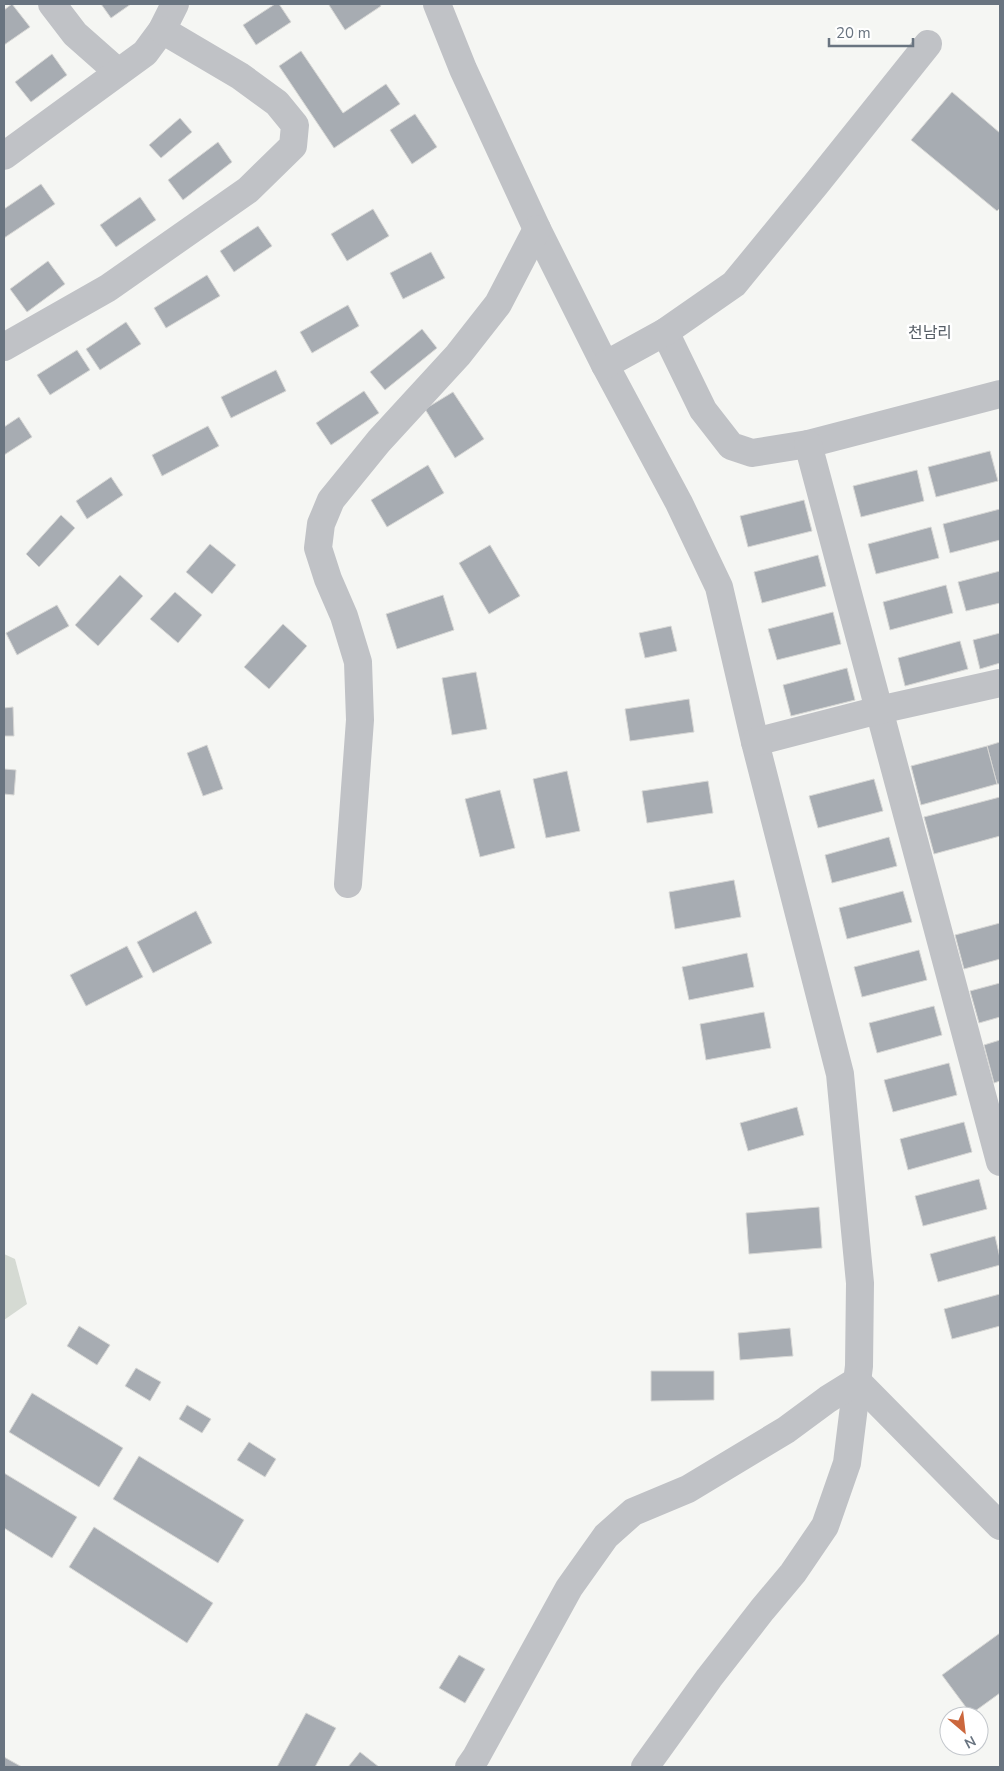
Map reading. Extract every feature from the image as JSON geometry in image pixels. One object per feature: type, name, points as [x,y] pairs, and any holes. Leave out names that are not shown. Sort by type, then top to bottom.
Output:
[{"type":"street","points":[[52,4],[75,34],[118,72]]},
{"type":"street","points":[[4,156],[145,53],[162,30],[175,4]]},
{"type":"street","points":[[438,4],[463,69],[537,229],[605,365],[679,503],[718,587],[840,1074],[860,1283],[859,1366],[847,1462],[825,1526],[793,1573],[708,1678],[645,1767]]},
{"type":"street","points":[[4,347],[115,282],[248,190],[293,146],[295,125],[277,103],[240,76],[162,30]]},
{"type":"street","points":[[605,365],[665,332],[734,284],[928,44]]},
{"type":"street","points":[[348,884],[360,720],[358,662],[344,616],[328,579],[318,548],[321,524],[331,500],[379,441],[458,355],[498,304],[537,229]]},
{"type":"street","points":[[665,332],[703,410],[731,446],[752,453],[808,444],[1000,394]]},
{"type":"street","points":[[808,444],[1000,1162]]},
{"type":"street","points":[[756,742],[879,710],[1000,683]]},
{"type":"street","points":[[857,1381],[1000,1526]]},
{"type":"street","points":[[469,1767],[569,1588],[606,1536],[633,1512],[688,1489],[786,1430],[828,1399],[857,1381]]},
{"type":"shaded area","points":[[4,1254],[15,1259],[27,1304],[4,1320]]},
{"type":"building","points":[[12,4],[30,27],[4,45],[4,10]]},
{"type":"building","points":[[101,4],[131,4],[111,18]]},
{"type":"building","points":[[275,4],[279,4],[291,22],[256,45],[243,25]]},
{"type":"building","points":[[380,4],[381,6],[345,30],[329,5]]},
{"type":"building","points":[[301,51],[343,113],[386,84],[400,104],[334,148],[279,66]]},
{"type":"building","points":[[52,54],[67,75],[31,102],[15,82]]},
{"type":"building","points":[[952,92],[1000,133],[1000,208],[997,211],[911,140]]},
{"type":"building","points":[[415,114],[437,147],[412,164],[390,130]]},
{"type":"building","points":[[180,118],[192,132],[161,158],[149,145]]},
{"type":"building","points":[[218,142],[232,162],[183,200],[168,180]]},
{"type":"building","points":[[41,184],[55,204],[4,238],[4,209]]},
{"type":"building","points":[[140,197],[156,220],[116,247],[100,225]]},
{"type":"building","points":[[373,209],[389,236],[347,261],[331,234]]},
{"type":"building","points":[[258,226],[272,246],[234,272],[220,251]]},
{"type":"building","points":[[431,252],[445,278],[403,299],[390,273]]},
{"type":"building","points":[[48,261],[65,284],[27,312],[10,289]]},
{"type":"building","points":[[207,275],[220,296],[166,328],[154,308]]},
{"type":"building","points":[[348,305],[359,326],[312,353],[300,332]]},
{"type":"building","points":[[126,322],[141,344],[100,370],[86,349]]},
{"type":"building","points":[[422,329],[437,348],[385,390],[370,372]]},
{"type":"building","points":[[77,350],[90,370],[50,395],[37,375]]},
{"type":"building","points":[[276,370],[286,391],[231,418],[221,397]]},
{"type":"building","points":[[364,391],[379,413],[331,445],[316,423]]},
{"type":"building","points":[[453,392],[484,439],[455,458],[425,409]]},
{"type":"building","points":[[19,417],[32,437],[4,455],[4,427]]},
{"type":"building","points":[[208,426],[219,446],[162,476],[152,455]]},
{"type":"building","points":[[990,451],[998,481],[936,497],[928,467]]},
{"type":"building","points":[[428,465],[444,493],[387,527],[371,500]]},
{"type":"building","points":[[917,470],[924,501],[861,517],[853,486]]},
{"type":"building","points":[[111,477],[123,495],[87,519],[76,501]]},
{"type":"building","points":[[804,500],[812,531],[748,547],[740,516]]},
{"type":"building","points":[[1000,509],[1000,540],[950,553],[943,524]]},
{"type":"building","points":[[61,515],[75,528],[39,567],[26,554]]},
{"type":"building","points":[[931,527],[939,558],[876,574],[868,544]]},
{"type":"building","points":[[210,544],[236,565],[212,594],[186,572]]},
{"type":"building","points":[[490,545],[520,596],[489,614],[459,563]]},
{"type":"building","points":[[818,555],[826,586],[762,603],[754,572]]},
{"type":"building","points":[[1000,571],[1000,603],[966,611],[958,582]]},
{"type":"building","points":[[120,575],[143,596],[98,646],[75,625]]},
{"type":"building","points":[[946,585],[953,613],[890,630],[883,602]]},
{"type":"building","points":[[175,592],[202,615],[178,643],[150,619]]},
{"type":"building","points":[[443,595],[454,630],[397,649],[386,614]]},
{"type":"building","points":[[57,605],[69,626],[17,655],[6,633]]},
{"type":"building","points":[[833,612],[841,644],[777,660],[768,629]]},
{"type":"building","points":[[283,624],[307,646],[269,689],[244,667]]},
{"type":"building","points":[[671,626],[677,651],[645,658],[639,633]]},
{"type":"building","points":[[1000,633],[1000,663],[980,669],[973,640]]},
{"type":"building","points":[[960,641],[968,669],[905,686],[898,658]]},
{"type":"building","points":[[847,668],[855,700],[791,716],[783,685]]},
{"type":"building","points":[[476,672],[487,729],[452,735],[442,678]]},
{"type":"building","points":[[689,699],[694,732],[630,741],[625,709]]},
{"type":"building","points":[[13,707],[14,736],[4,736],[4,708]]},
{"type":"building","points":[[1000,742],[1000,784],[997,784],[987,746]]},
{"type":"building","points":[[207,745],[223,789],[203,796],[187,753]]},
{"type":"building","points":[[987,746],[997,784],[921,805],[911,766]]},
{"type":"building","points":[[4,769],[16,770],[14,795],[4,794]]},
{"type":"building","points":[[567,771],[580,831],[546,838],[533,779]]},
{"type":"building","points":[[874,779],[883,811],[818,828],[809,796]]},
{"type":"building","points":[[708,781],[713,813],[647,823],[642,791]]},
{"type":"building","points":[[500,790],[515,848],[480,857],[465,799]]},
{"type":"building","points":[[1000,797],[1000,836],[934,854],[924,817]]},
{"type":"building","points":[[889,837],[897,866],[832,883],[825,855]]},
{"type":"building","points":[[734,880],[741,917],[675,929],[669,892]]},
{"type":"building","points":[[903,891],[912,922],[847,939],[839,908]]},
{"type":"building","points":[[196,911],[212,943],[153,973],[137,942]]},
{"type":"building","points":[[1000,923],[1000,959],[964,969],[955,935]]},
{"type":"building","points":[[127,946],[143,977],[86,1006],[70,975]]},
{"type":"building","points":[[919,950],[927,980],[862,997],[854,967]]},
{"type":"building","points":[[747,953],[754,987],[689,1000],[682,967]]},
{"type":"building","points":[[1000,983],[1000,1017],[979,1023],[970,991]]},
{"type":"building","points":[[934,1006],[942,1035],[877,1053],[869,1023]]},
{"type":"building","points":[[764,1012],[771,1048],[706,1060],[700,1024]]},
{"type":"building","points":[[1000,1040],[1000,1081],[994,1083],[984,1045]]},
{"type":"building","points":[[949,1063],[957,1095],[893,1112],[884,1080]]},
{"type":"building","points":[[797,1107],[804,1135],[748,1151],[740,1123]]},
{"type":"building","points":[[964,1122],[972,1152],[908,1170],[900,1139]]},
{"type":"building","points":[[979,1179],[987,1209],[923,1226],[915,1196]]},
{"type":"building","points":[[819,1207],[822,1248],[749,1254],[746,1213]]},
{"type":"building","points":[[995,1236],[1000,1265],[938,1282],[930,1254]]},
{"type":"building","points":[[1000,1294],[1000,1326],[952,1339],[944,1309]]},
{"type":"building","points":[[79,1326],[110,1345],[97,1365],[67,1346]]},
{"type":"building","points":[[790,1328],[793,1356],[740,1360],[738,1333]]},
{"type":"building","points":[[136,1368],[161,1382],[150,1401],[125,1386]]},
{"type":"building","points":[[651,1371],[714,1371],[714,1400],[651,1401]]},
{"type":"building","points":[[32,1393],[123,1448],[99,1487],[9,1432]]},
{"type":"building","points":[[187,1405],[211,1419],[202,1433],[179,1419]]},
{"type":"building","points":[[249,1442],[276,1459],[265,1477],[237,1460]]},
{"type":"building","points":[[139,1456],[244,1520],[218,1563],[113,1499]]},
{"type":"building","points":[[4,1473],[77,1517],[52,1558],[4,1528]]},
{"type":"building","points":[[94,1527],[213,1603],[187,1643],[69,1567]]},
{"type":"building","points":[[1000,1633],[1000,1693],[982,1706],[965,1706],[942,1675]]},
{"type":"building","points":[[459,1655],[485,1669],[465,1703],[439,1688]]},
{"type":"building","points":[[306,1713],[336,1728],[315,1767],[277,1767]]},
{"type":"building","points":[[360,1752],[379,1767],[348,1767]]},
{"type":"building","points":[[4,1757],[22,1767],[4,1767]]},
{"type":"district","name":"천남리","points":[[930,333]]}]
